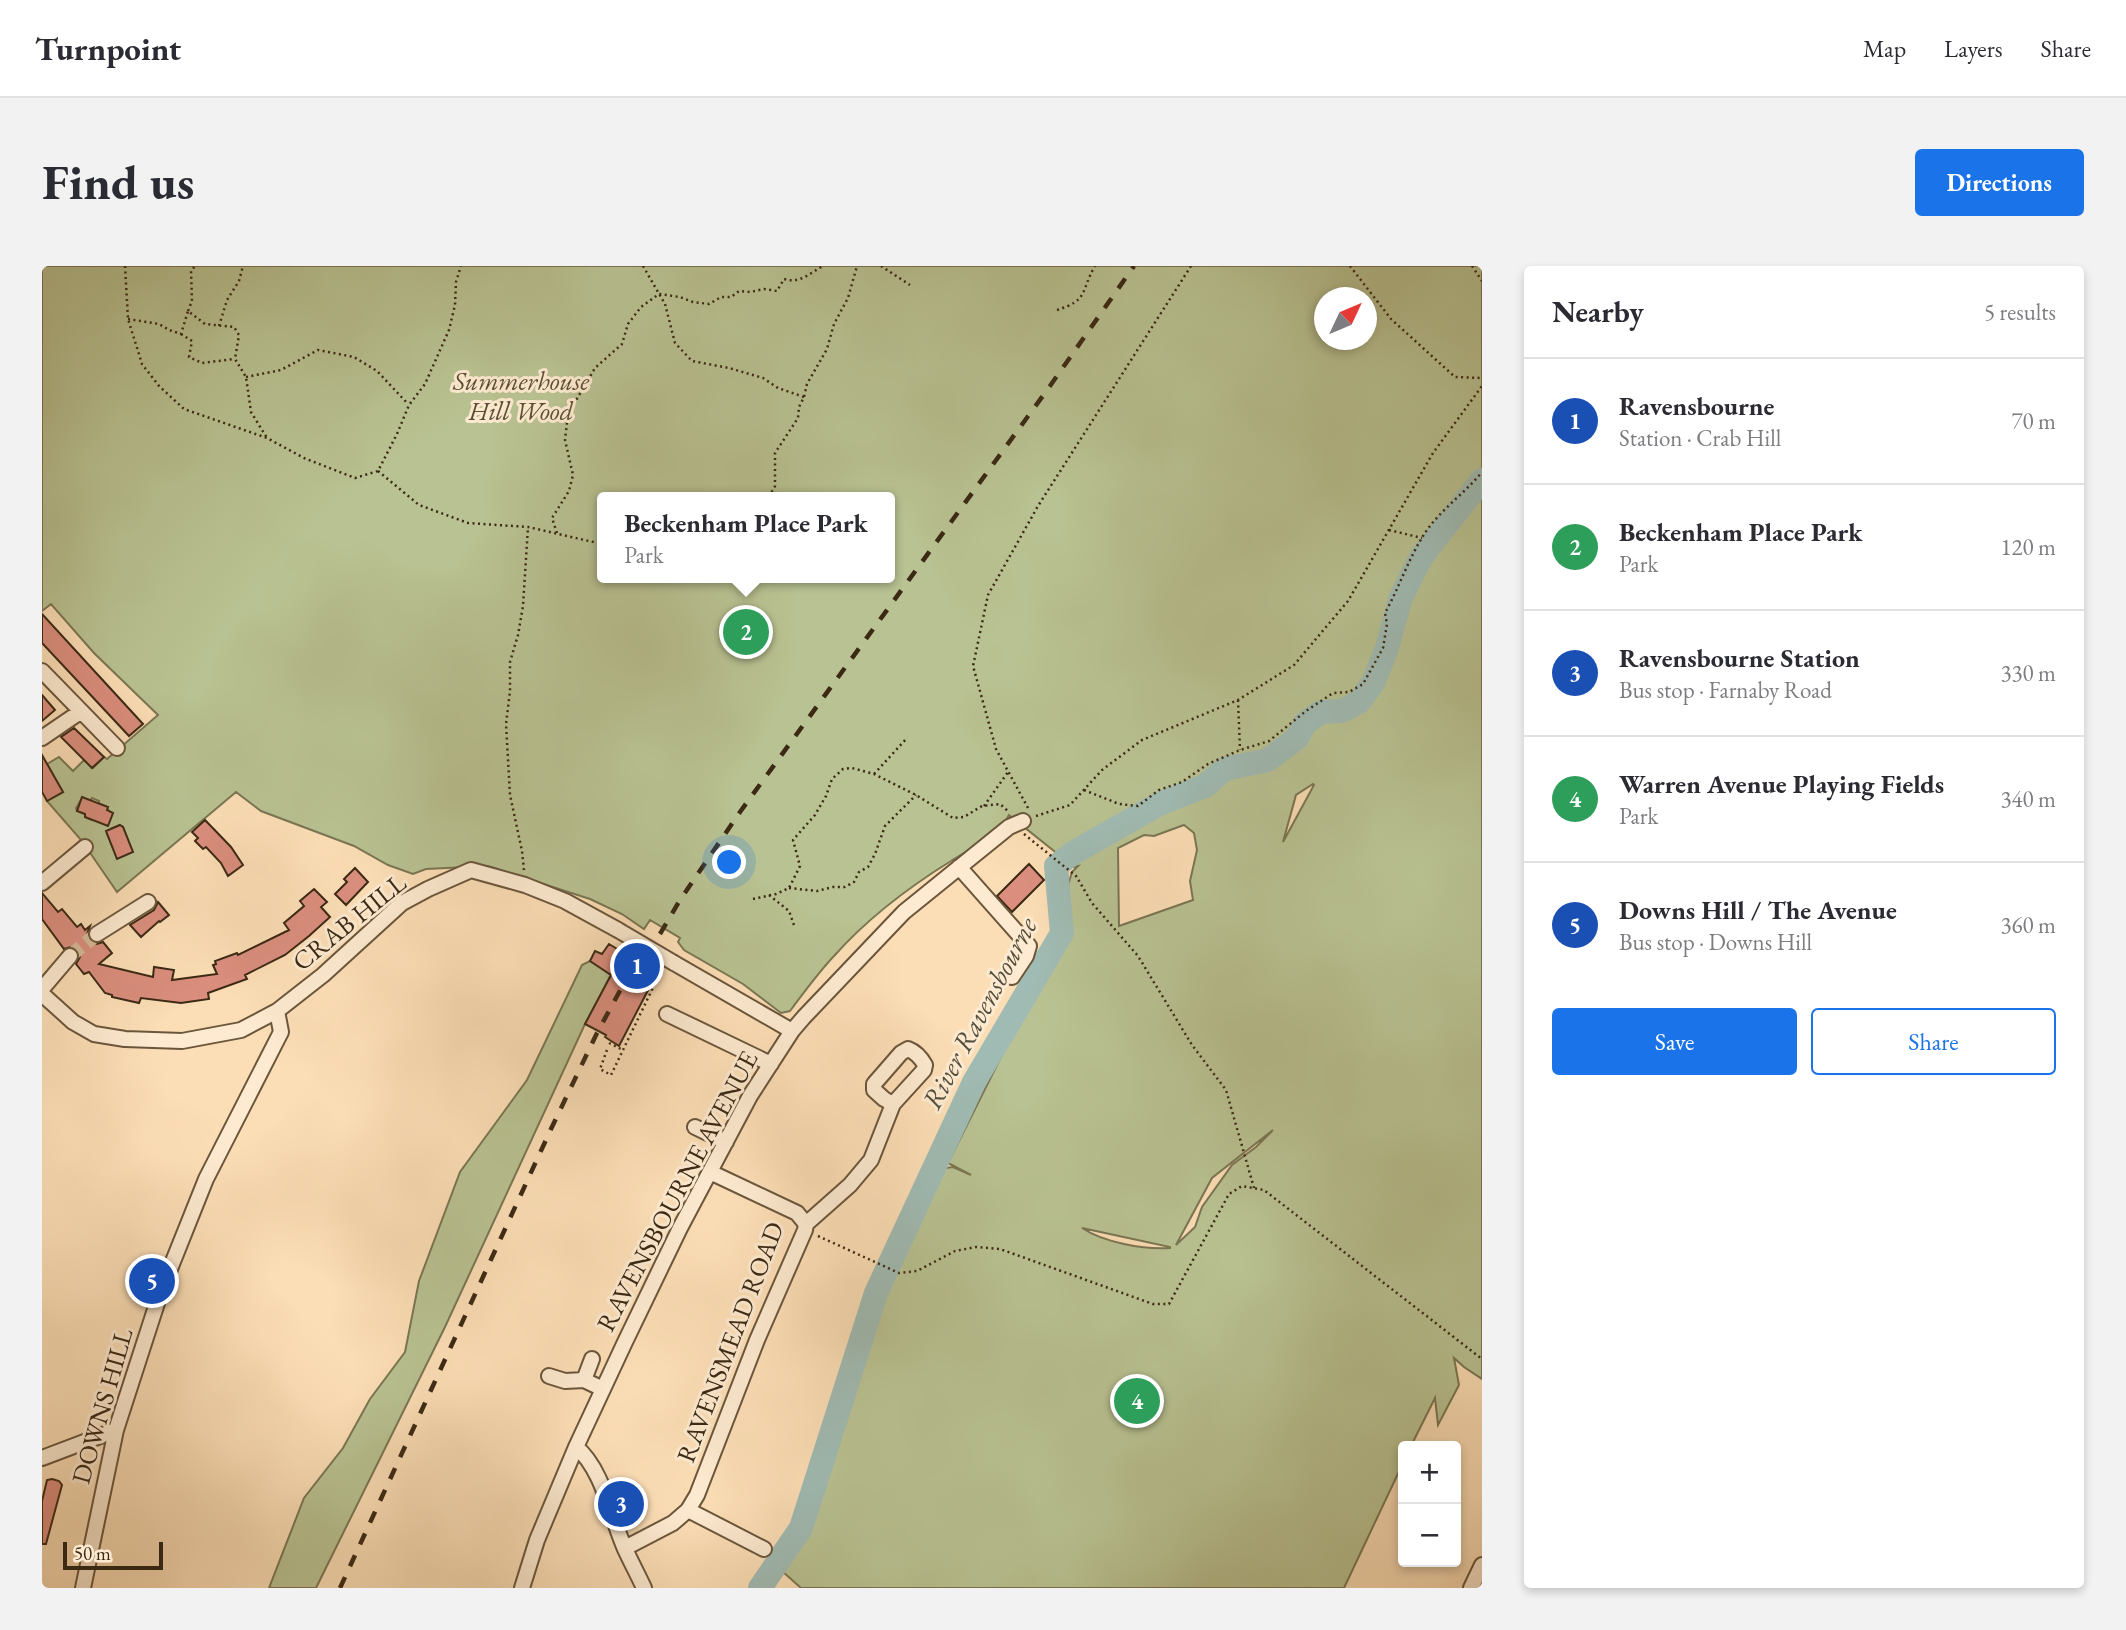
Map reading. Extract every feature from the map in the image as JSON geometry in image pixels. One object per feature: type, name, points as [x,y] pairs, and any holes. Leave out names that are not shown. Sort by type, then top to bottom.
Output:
[{"type":"street","points":[[42,671],[117,748]]},
{"type":"street","points":[[42,738],[80,712]]},
{"type":"street","name":"RAVENSBOURNE AVENUE","points":[[522,1588],[537,1540],[576,1447],[680,1227],[750,1096],[792,1031],[904,912],[1020,820]]},
{"type":"street","points":[[42,883],[85,847]]},
{"type":"street","points":[[959,867],[1029,946],[1026,956],[1012,977]]},
{"type":"street","name":"CRAB HILL","points":[[42,992],[73,1022],[94,1034],[155,1042],[182,1041],[241,1030],[277,1011],[323,975],[402,903],[471,870],[525,885],[565,901],[618,930],[669,963],[792,1031]]},
{"type":"street","points":[[97,934],[148,902]]},
{"type":"street","points":[[42,992],[69,956]]},
{"type":"street","name":"DOWNS HILL","points":[[83,1588],[116,1430],[160,1294],[206,1180],[281,1032],[277,1011]]},
{"type":"street","points":[[667,1014],[771,1064]]},
{"type":"street","points":[[805,1227],[850,1185],[871,1160],[893,1104]]},
{"type":"street","points":[[695,1127],[726,1142]]},
{"type":"street","name":"RAVENSMEAD ROAD","points":[[625,1548],[673,1523],[688,1510],[697,1496],[757,1340],[805,1227],[797,1213],[710,1172]]},
{"type":"street","points":[[584,1380],[592,1359]]},
{"type":"street","points":[[549,1376],[565,1381],[584,1380],[603,1389]]},
{"type":"street","points":[[42,1458],[116,1430]]},
{"type":"street","points":[[576,1447],[585,1454],[594,1469],[644,1588]]},
{"type":"street","points":[[688,1510],[764,1549]]},
{"type":"street","points":[[1471,1588],[1482,1565]]},
{"type":"path","points":[[125,266],[128,319],[142,364],[159,386],[184,409],[267,438],[304,458],[355,478],[378,471],[409,405],[425,384],[449,330],[456,305],[456,282],[461,266]]},
{"type":"path","points":[[181,334],[191,301],[191,271],[195,266]]},
{"type":"path","points":[[219,326],[227,300],[239,281],[243,266]]},
{"type":"path","points":[[643,266],[665,304],[675,343],[692,361],[763,378],[778,388],[804,397]]},
{"type":"path","points":[[557,533],[552,518],[569,491],[573,475],[565,440],[568,414],[594,368],[622,344],[628,324],[641,307],[659,294],[680,297],[693,303],[709,304],[739,292],[764,289],[776,291],[783,279],[791,281],[806,278],[823,266]]},
{"type":"path","points":[[772,492],[775,486],[775,453],[798,418],[807,384],[827,349],[834,324],[848,298],[857,266]]},
{"type":"path","points":[[881,266],[909,285]]},
{"type":"path","points":[[1057,310],[1082,298],[1095,266]]},
{"type":"path","points":[[1191,266],[1038,506],[988,595],[973,666],[996,749],[1008,772],[1022,832],[1076,876],[1092,903],[1138,956],[1192,1045],[1226,1090],[1254,1188]]},
{"type":"path","points":[[1350,266],[1391,319],[1455,377],[1482,378]]},
{"type":"path","points":[[1472,266],[1482,281]]},
{"type":"path","points":[[188,311],[205,324],[234,327],[239,335],[235,359]]},
{"type":"path","points":[[128,319],[159,324],[181,334],[192,341],[189,357],[202,363],[235,359],[239,361],[246,376],[251,412],[267,438]]},
{"type":"path","points":[[246,376],[281,370],[317,351],[354,357],[377,371],[409,405]]},
{"type":"path","points":[[1020,820],[1070,805],[1102,770],[1142,740],[1238,700],[1294,665],[1348,601],[1433,453],[1482,386]]},
{"type":"path","points":[[378,471],[419,505],[468,523],[528,527],[597,543]]},
{"type":"path","points":[[1084,790],[1119,804],[1138,806],[1159,790],[1182,782],[1208,764],[1269,741],[1333,693],[1349,692],[1363,684],[1383,648],[1387,624],[1385,613],[1422,538],[1482,472]]},
{"type":"path","points":[[524,873],[510,795],[506,724],[510,662],[523,606],[528,527]]},
{"type":"path","points":[[1389,530],[1422,538]]},
{"type":"path","points":[[1238,700],[1240,750]]},
{"type":"path","points":[[874,774],[907,738]]},
{"type":"path","points":[[789,888],[800,866],[793,840],[815,815],[832,779],[843,769],[852,768],[874,774],[953,818],[964,817],[984,806],[1000,804],[1020,820]]},
{"type":"path","points":[[984,806],[1008,772]]},
{"type":"path","points":[[753,899],[789,888],[817,891],[845,887],[854,882],[859,872],[868,867],[872,860],[885,827],[916,795]]},
{"type":"path","points":[[769,895],[789,911],[795,928]]},
{"type":"path","points":[[616,982],[616,968],[626,949]]},
{"type":"path","points":[[607,1051],[600,1069],[611,1075],[669,963]]},
{"type":"path","points":[[609,1042],[622,1050]]},
{"type":"path","points":[[805,1227],[899,1273],[917,1271],[955,1251],[976,1247],[1000,1249],[1153,1304],[1169,1304],[1229,1194],[1242,1186],[1254,1188],[1264,1190],[1482,1359]]},
{"type":"green space","name":"Summerhouse Hill Wood","points":[[42,266],[1482,266],[1482,1379],[1454,1358],[1459,1385],[1438,1425],[1435,1398],[1414,1441],[1398,1441],[1398,1474],[1344,1588],[801,1588],[783,1572],[801,1528],[880,1283],[938,1169],[953,1167],[971,1175],[948,1163],[1008,1043],[1033,982],[1038,985],[1072,872],[1078,866],[1074,867],[1009,815],[991,835],[920,882],[874,917],[828,962],[790,1011],[781,1013],[743,984],[684,950],[678,942],[680,938],[650,920],[644,929],[622,914],[590,899],[488,866],[426,869],[413,874],[388,865],[354,846],[261,811],[236,792],[117,892],[82,841],[47,801],[63,792],[47,764],[59,757],[73,771],[84,760],[93,768],[158,715],[94,653],[51,604],[42,611]],"holes":[[[1314,785],[1283,842],[1296,795]],[[82,798],[99,801],[98,803],[108,807],[107,810],[92,820],[85,817],[85,814],[76,808]],[[120,825],[132,852],[117,858],[107,834]],[[1184,825],[1194,833],[1197,850],[1190,881],[1193,900],[1119,926],[1118,848],[1144,835],[1154,836]],[[1273,1130],[1232,1165],[1202,1207],[1195,1227],[1176,1245],[1212,1178]],[[1082,1228],[1170,1247],[1170,1248],[1112,1241]]]},
{"type":"green space","points":[[590,961],[611,975],[585,1024],[445,1327],[316,1588],[269,1588],[304,1498],[343,1448],[370,1399],[405,1352],[419,1281],[460,1172],[527,1080],[582,965]]},
{"type":"building","points":[[42,614],[143,724],[129,736],[42,643]]},
{"type":"building","points":[[42,695],[55,710],[42,721]]},
{"type":"building","points":[[74,728],[104,757],[92,768],[61,737]]},
{"type":"building","points":[[42,755],[63,792],[47,801],[42,792]]},
{"type":"building","points":[[82,797],[108,807],[107,810],[113,813],[108,826],[77,811]]},
{"type":"building","points":[[205,820],[231,847],[243,865],[228,876],[221,863],[206,847],[203,849],[195,841],[198,838],[192,832]]},
{"type":"building","points":[[120,825],[133,852],[117,859],[106,831]]},
{"type":"building","points":[[1029,864],[1044,880],[1012,912],[997,896]]},
{"type":"building","points":[[355,868],[368,882],[346,905],[335,894],[347,882],[344,879]]},
{"type":"building","points":[[314,889],[327,902],[321,907],[330,917],[309,936],[285,955],[245,975],[247,979],[208,993],[209,999],[181,1003],[141,998],[139,1003],[105,993],[89,972],[84,974],[76,964],[80,957],[77,949],[64,949],[42,919],[42,893],[58,912],[62,909],[77,927],[81,924],[85,930],[90,926],[87,934],[89,940],[97,944],[103,942],[112,953],[99,964],[153,977],[154,967],[174,970],[172,980],[217,974],[213,965],[216,964],[215,961],[237,953],[238,955],[289,930],[284,923],[304,906],[300,901]]},
{"type":"building","points":[[158,902],[169,915],[141,937],[130,925],[154,910]]},
{"type":"building","points":[[609,944],[657,973],[619,1046],[605,1037],[606,1035],[585,1024],[611,975],[590,961],[595,951],[602,954]]},
{"type":"building","points":[[52,1479],[62,1485],[46,1544],[42,1544],[42,1501],[47,1480]]},
{"type":"waterway","name":"River Ravensbourne","points":[[760,1588],[801,1528],[876,1293],[974,1082],[1062,933],[1056,866],[1073,853],[1159,804],[1205,786],[1225,769],[1268,760],[1297,738],[1305,723],[1321,712],[1342,711],[1359,702],[1374,681],[1387,648],[1400,600],[1422,556],[1482,480]]},
{"type":"tunnel","points":[[70,956],[97,934]]},
{"type":"railway","points":[[660,934],[740,812],[1050,386],[1134,266]]},
{"type":"railway","points":[[340,1588],[551,1129],[597,1033],[647,941]]},
{"type":"place","name":"Beckenham Place Park","points":[[746,632]]},
{"type":"place","name":"Ravensbourne","points":[[637,966]]},
{"type":"place","name":"Downs Hill / The Avenue","points":[[152,1281]]},
{"type":"place","name":"Warren Avenue Playing Fields","points":[[1137,1401]]},
{"type":"place","name":"Ravensbourne Station","points":[[621,1504]]}]
